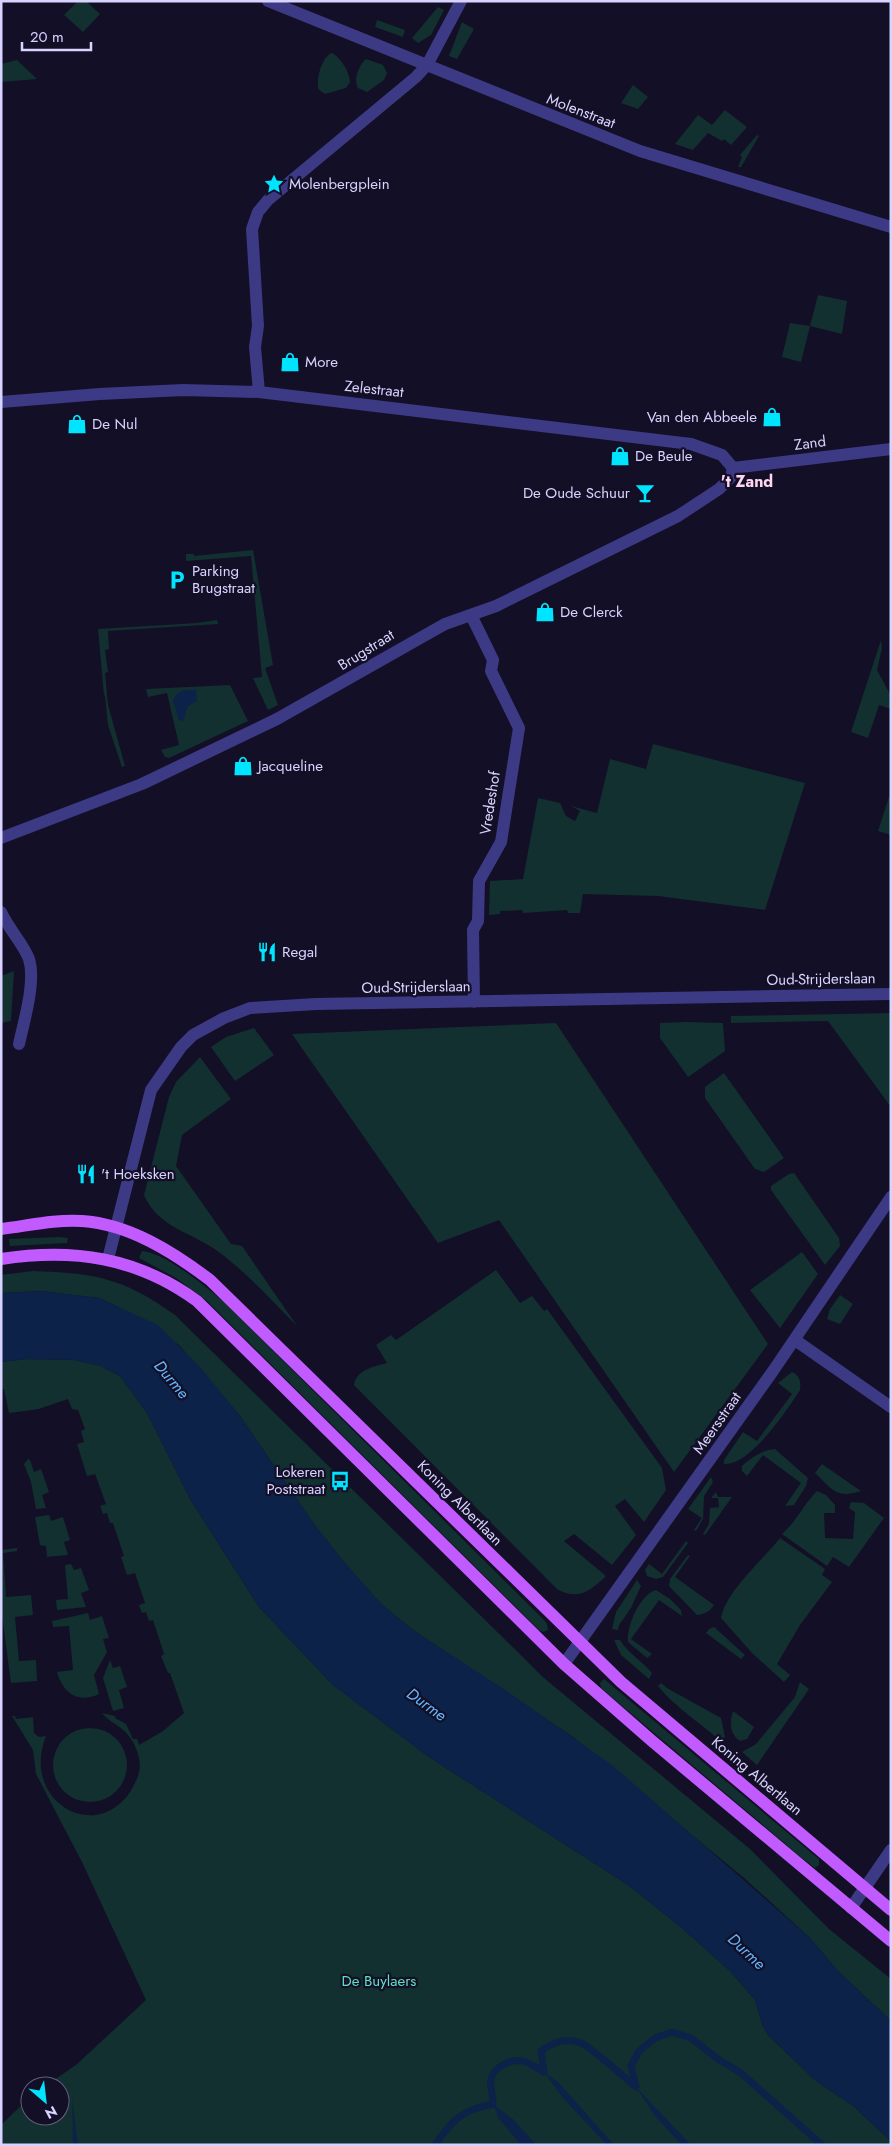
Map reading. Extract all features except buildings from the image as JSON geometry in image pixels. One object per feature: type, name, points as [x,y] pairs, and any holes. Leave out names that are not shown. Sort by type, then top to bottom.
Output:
[{"type":"main road","name":"Koning Albertlaan","points":[[1,1229],[81,1221],[117,1227],[141,1237],[177,1257],[221,1289],[579,1642],[671,1725],[891,1910]]},
{"type":"main road","points":[[1,1259],[78,1254],[108,1259],[166,1281],[197,1301],[564,1664],[652,1741],[891,1941]]},
{"type":"street","name":"Molenstraat","points":[[268,1],[640,151],[891,227]]},
{"type":"street","points":[[259,392],[255,347],[258,326],[252,229],[258,212],[268,200],[388,102],[427,65],[462,1]]},
{"type":"street","name":"Zelestraat","points":[[1,402],[183,390],[259,392],[691,444],[722,455],[733,468]]},
{"type":"street","name":"Zand","points":[[733,468],[891,449]]},
{"type":"street","name":"Brugstraat","points":[[1,838],[117,794],[164,773],[303,705],[428,632],[496,606],[678,516],[719,489],[731,477],[733,468]]},
{"type":"street","name":"Vredeshof","points":[[471,614],[493,660],[491,670],[519,728],[502,842],[479,881],[478,921],[473,930],[474,1002]]},
{"type":"street","points":[[1,912],[8,927],[29,959],[31,980],[20,1044]]},
{"type":"street","name":"Oud-Strijderslaan","points":[[108,1259],[151,1090],[181,1047],[193,1035],[224,1018],[250,1008],[272,1006],[891,994]]},
{"type":"street","name":"Meersstraat","points":[[564,1664],[795,1340],[891,1197]]},
{"type":"street","points":[[795,1340],[891,1407]]},
{"type":"street","points":[[851,1908],[891,1850]]},
{"type":"green space","points":[[78,1],[86,1],[100,14],[83,32],[64,15]]},
{"type":"green space","points":[[438,7],[444,10],[431,35],[418,43],[412,38]]},
{"type":"green space","points":[[377,20],[405,30],[403,37],[375,27]]},
{"type":"green space","points":[[462,22],[474,29],[457,59],[449,56]]},
{"type":"green space","points":[[332,53],[344,65],[350,82],[346,88],[325,94],[319,90],[319,75],[322,64],[328,55]]},
{"type":"green space","points":[[366,59],[383,65],[387,73],[384,80],[367,92],[358,88],[356,81],[359,68]]},
{"type":"green space","points":[[17,60],[37,79],[1,82],[1,64]]},
{"type":"green space","points":[[633,85],[648,97],[638,109],[621,103]]},
{"type":"green space","points":[[725,110],[747,127],[731,145],[724,139],[722,141],[708,133],[693,150],[675,144],[698,115],[712,125]]},
{"type":"green space","points":[[757,135],[759,136],[741,167],[738,167],[742,157],[740,155]]},
{"type":"green space","points":[[818,295],[847,301],[842,334],[810,326]]},
{"type":"green space","points":[[790,323],[810,326],[801,362],[782,357]]},
{"type":"green space","points":[[253,550],[273,665],[265,668],[278,705],[268,710],[253,678],[262,677],[251,556],[186,561],[186,554],[194,554],[194,556]]},
{"type":"green space","points":[[217,620],[218,624],[108,631],[109,649],[105,650],[108,672],[105,673],[108,705],[125,766],[122,767],[108,725],[98,629]]},
{"type":"green space","points":[[881,640],[882,648],[877,670],[891,696],[891,709],[879,705],[868,738],[851,732]]},
{"type":"green space","points":[[230,685],[248,721],[169,758],[165,757],[161,750],[179,745],[167,693],[148,697],[146,689]]},
{"type":"green space","points":[[653,744],[805,783],[765,910],[658,896],[583,894],[580,913],[568,913],[567,910],[523,913],[522,910],[500,911],[500,914],[489,915],[490,881],[523,879],[538,798],[560,803],[566,816],[575,821],[580,811],[571,806],[597,813],[610,759],[646,769]]},
{"type":"green space","points":[[891,794],[891,835],[878,831]]},
{"type":"green space","points":[[14,971],[11,1021],[1,1023],[1,976]]},
{"type":"green space","points":[[891,1013],[891,1107],[828,1021],[731,1023],[731,1016]]},
{"type":"green space","points":[[556,1023],[768,1344],[674,1472],[499,1220],[438,1243],[292,1034]]},
{"type":"green space","points":[[660,1023],[723,1023],[725,1051],[688,1077],[660,1038]]},
{"type":"green space","points":[[254,1028],[274,1055],[235,1081],[211,1047],[226,1037]]},
{"type":"green space","points":[[200,1057],[231,1099],[182,1135],[176,1166],[231,1244],[242,1246],[297,1326],[219,1252],[158,1215],[144,1195],[169,1097],[176,1082]]},
{"type":"green space","points":[[724,1073],[784,1158],[764,1172],[755,1169],[705,1098],[705,1087]]},
{"type":"green space","points":[[794,1173],[839,1238],[840,1246],[825,1265],[771,1190],[771,1186],[789,1174]]},
{"type":"green space","points":[[68,1238],[67,1243],[10,1246],[9,1239]]},
{"type":"green space","points":[[142,1251],[152,1253],[174,1264],[225,1303],[543,1619],[547,1624],[548,1630],[543,1632],[539,1630],[206,1300],[176,1278],[139,1258]]},
{"type":"green space","points":[[802,1252],[818,1274],[780,1328],[750,1290]]},
{"type":"green space","points":[[496,1270],[520,1303],[532,1296],[544,1311],[547,1309],[662,1468],[666,1490],[644,1522],[625,1499],[615,1506],[636,1535],[612,1565],[574,1534],[564,1541],[606,1576],[595,1586],[583,1593],[564,1593],[557,1589],[354,1385],[362,1372],[387,1363],[376,1345],[391,1335],[396,1340]]},
{"type":"green space","points":[[33,1271],[92,1276],[108,1280],[140,1293],[175,1315],[544,1678],[750,1849],[829,1929],[891,1979],[891,2021],[837,1970],[810,1938],[744,1878],[573,1737],[413,1630],[381,1604],[343,1561],[314,1524],[240,1416],[179,1345],[133,1314],[99,1298],[41,1291],[1,1293],[1,1275]]},
{"type":"green space","points":[[840,1295],[853,1304],[840,1324],[827,1319],[830,1309]]},
{"type":"green space","name":"De Buylaers","points":[[27,1359],[74,1360],[101,1366],[120,1376],[147,1413],[190,1499],[259,1607],[333,1685],[429,1757],[628,1885],[682,1928],[731,1972],[755,2000],[762,2024],[768,2035],[816,2081],[852,2105],[891,2141],[891,2145],[1,2145],[1,2125],[20,2107],[20,2126],[70,2126],[70,2076],[60,2076],[76,2065],[146,2000],[82,1862],[36,1774],[33,1750],[12,1716],[15,1716],[16,1719],[33,1717],[34,1733],[39,1737],[46,1736],[41,1760],[44,1781],[54,1798],[68,1810],[86,1815],[104,1813],[121,1803],[135,1783],[140,1768],[138,1754],[127,1733],[102,1713],[115,1716],[115,1718],[126,1724],[133,1739],[137,1739],[139,1745],[163,1731],[184,1713],[170,1673],[168,1673],[161,1656],[164,1654],[153,1620],[149,1621],[146,1612],[142,1613],[139,1605],[145,1603],[135,1573],[127,1575],[121,1557],[124,1556],[113,1523],[110,1523],[107,1513],[103,1514],[100,1506],[106,1504],[95,1474],[87,1476],[77,1444],[84,1442],[81,1431],[85,1429],[78,1410],[72,1409],[68,1399],[39,1409],[9,1413],[4,1389],[1,1389],[1,1362]]},
{"type":"green space","points":[[792,1372],[799,1379],[800,1390],[787,1410],[756,1447],[734,1462],[724,1464],[724,1460],[743,1432],[757,1441],[792,1394],[778,1383]]},
{"type":"green space","points":[[775,1449],[808,1478],[806,1486],[794,1505],[785,1506],[801,1483],[763,1455],[747,1476],[742,1471],[742,1466],[753,1457],[761,1452]]},
{"type":"green space","points":[[28,1459],[34,1472],[41,1469],[49,1492],[42,1495],[46,1508],[36,1509],[31,1482],[24,1464]]},
{"type":"green space","points":[[822,1464],[861,1491],[846,1494],[835,1491],[815,1473]]},
{"type":"green space","points":[[711,1477],[713,1482],[704,1496],[703,1519],[696,1531],[694,1530],[702,1518],[688,1509]]},
{"type":"green space","points":[[817,1491],[826,1495],[835,1505],[835,1513],[824,1513],[825,1538],[853,1539],[855,1512],[849,1508],[851,1502],[864,1503],[884,1518],[849,1567],[833,1557],[827,1566],[782,1534]]},
{"type":"green space","points":[[716,1492],[718,1497],[732,1497],[705,1535],[703,1534],[709,1524],[710,1508],[719,1507],[718,1498],[711,1498]]},
{"type":"green space","points":[[49,1515],[51,1521],[63,1517],[70,1540],[64,1542],[68,1555],[47,1557],[46,1546],[40,1545],[35,1517]]},
{"type":"green space","points":[[780,1538],[825,1569],[822,1575],[832,1582],[800,1625],[777,1664],[790,1675],[784,1682],[752,1653],[721,1618],[724,1608],[737,1587]]},
{"type":"green space","points":[[686,1541],[688,1543],[663,1577],[656,1579],[647,1576],[645,1570],[649,1564],[662,1574]]},
{"type":"green space","points":[[17,1548],[17,1551],[3,1553],[6,1597],[31,1595],[33,1615],[15,1617],[19,1661],[36,1660],[37,1681],[11,1683],[1,1608],[1,1550]]},
{"type":"green space","points":[[688,1555],[690,1556],[675,1577],[714,1605],[709,1611],[700,1615],[697,1615],[669,1586],[670,1579]]},
{"type":"green space","points":[[71,1564],[74,1570],[81,1568],[89,1590],[81,1593],[86,1607],[57,1610],[56,1600],[68,1599],[65,1565]]},
{"type":"green space","points":[[637,1580],[641,1586],[631,1608],[619,1625],[618,1630],[612,1629],[616,1612]]},
{"type":"green space","points":[[656,1590],[670,1599],[681,1610],[682,1616],[659,1600],[631,1639],[652,1654],[647,1658],[628,1642],[629,1628],[640,1604],[650,1593]]},
{"type":"green space","points":[[88,1613],[90,1620],[102,1616],[109,1638],[103,1639],[107,1652],[94,1675],[99,1694],[84,1698],[72,1695],[67,1691],[57,1672],[73,1670],[69,1626],[53,1627],[52,1621]]},
{"type":"green space","points":[[714,1627],[745,1655],[741,1659],[706,1633]]},
{"type":"green space","points":[[614,1640],[620,1640],[652,1673],[649,1679],[621,1655]]},
{"type":"green space","points":[[110,1660],[113,1668],[120,1666],[127,1687],[119,1690],[124,1708],[113,1711],[103,1678]]},
{"type":"green space","points":[[604,1679],[819,1859],[819,1865],[815,1868],[802,1858],[601,1688],[600,1683]]},
{"type":"green space","points":[[800,1682],[809,1689],[757,1765],[742,1752],[756,1744],[795,1697]]},
{"type":"green space","points":[[661,1683],[721,1718],[725,1737],[722,1739],[716,1737],[678,1706],[658,1686]]},
{"type":"green space","points":[[733,1711],[754,1727],[747,1739],[740,1741],[732,1732],[731,1720]]},
{"type":"green space","points":[[90,1728],[104,1731],[116,1739],[124,1751],[127,1765],[124,1779],[116,1791],[104,1799],[90,1802],[76,1799],[64,1791],[56,1779],[53,1765],[56,1751],[64,1739],[76,1731]]},
{"type":"water","points":[[196,690],[197,701],[188,706],[183,721],[179,720],[173,701],[175,697],[182,691]]},
{"type":"water","name":"Durme","points":[[41,1291],[99,1298],[158,1325],[201,1368],[240,1416],[314,1524],[343,1561],[381,1604],[413,1630],[511,1694],[612,1765],[810,1938],[837,1970],[891,2021],[891,2141],[852,2105],[816,2081],[768,2035],[762,2024],[755,2000],[731,1972],[682,1928],[628,1885],[429,1757],[333,1685],[259,1607],[190,1499],[147,1413],[120,1376],[101,1366],[74,1360],[27,1359],[1,1362],[1,1293]]},
{"type":"water","points":[[544,2072],[559,2083],[614,2145],[607,2145],[563,2098]]},
{"type":"water","points":[[636,2087],[691,2145],[682,2145],[655,2116]]},
{"type":"water","points":[[72,2098],[78,2145],[73,2145]]},
{"type":"water","points":[[493,2104],[514,2120],[536,2145],[521,2145],[499,2119]]},
{"type":"waterway","points":[[435,2145],[447,2128],[459,2117],[473,2109],[493,2104],[491,2080],[496,2071],[505,2064],[516,2061],[526,2062],[544,2072],[541,2051],[560,2041],[570,2040],[581,2043],[592,2050],[636,2087],[631,2066],[639,2051],[655,2038],[672,2032],[691,2038],[718,2059],[741,2073],[822,2145]]},
{"type":"place","name":"Molenbergplein","points":[[274,184]]},
{"type":"place","name":"More","points":[[290,362]]},
{"type":"place","name":"Van den Abbeele","points":[[772,417]]},
{"type":"place","name":"De Nul","points":[[77,424]]},
{"type":"place","name":"De Beule","points":[[620,456]]},
{"type":"place","name":"De Oude Schuur","points":[[645,493]]},
{"type":"place","name":"Parking Brugstraat","points":[[177,580]]},
{"type":"place","name":"De Clerck","points":[[545,612]]},
{"type":"place","name":"Jacqueline","points":[[243,766]]},
{"type":"place","name":"Regal","points":[[267,952]]},
{"type":"place","name":"'t Hoeksken","points":[[86,1174]]},
{"type":"place","name":"Lokeren Poststraat","points":[[340,1481]]},
{"type":"district","name":"'t Zand","points":[[747,481]]}]
